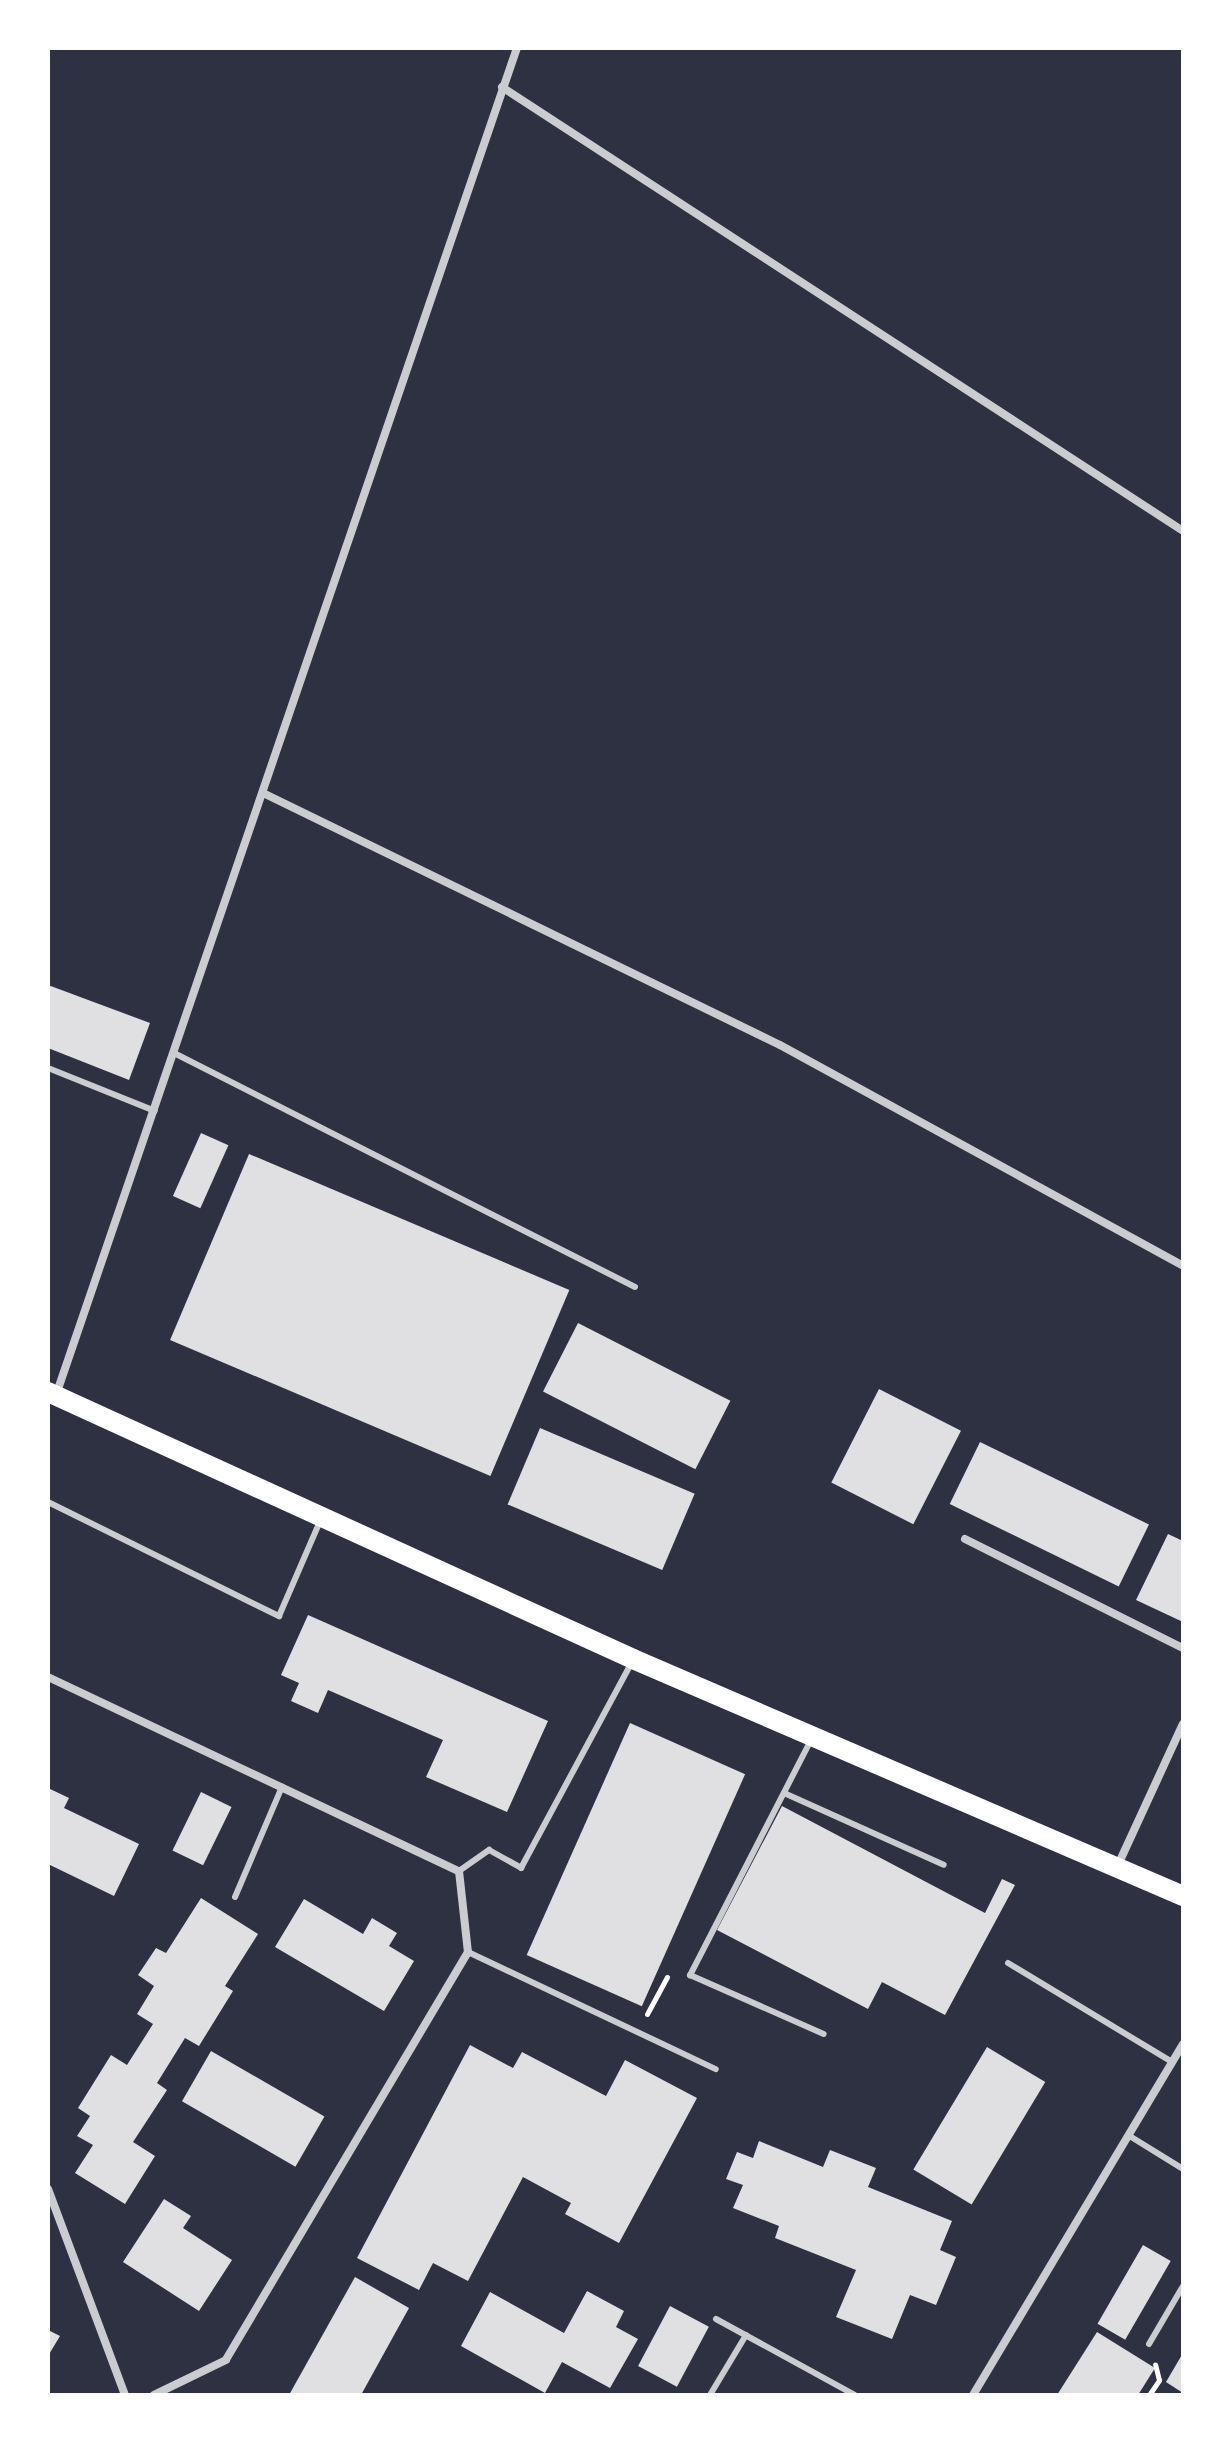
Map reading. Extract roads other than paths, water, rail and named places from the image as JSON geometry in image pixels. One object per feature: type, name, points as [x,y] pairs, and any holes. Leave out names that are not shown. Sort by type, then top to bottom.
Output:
[{"type":"main road","points":[[52,1394],[633,1659],[1183,1896]]},
{"type":"street","points":[[52,1394],[155,1111],[517,48]]},
{"type":"street","points":[[502,87],[1183,531]]},
{"type":"street","points":[[263,793],[780,1045],[1183,1266]]},
{"type":"street","points":[[965,1539],[1183,1648]]},
{"type":"street","points":[[48,1677],[459,1871],[468,1952],[226,2360],[154,2395]]},
{"type":"street","points":[[1116,1868],[1183,1724]]},
{"type":"street","points":[[973,2395],[1183,2044]]},
{"type":"street","points":[[48,2189],[125,2395]]},
{"type":"lane","points":[[174,1053],[635,1287]]},
{"type":"lane","points":[[48,1068],[155,1111]]},
{"type":"lane","points":[[48,1502],[279,1616],[323,1516]]},
{"type":"lane","points":[[459,1871],[489,1850],[521,1868],[633,1659]]},
{"type":"lane","points":[[813,1735],[690,1975],[824,2034]]},
{"type":"lane","points":[[235,1897],[282,1787]]},
{"type":"lane","points":[[784,1793],[944,1865]]},
{"type":"lane","points":[[468,1952],[716,2069]]},
{"type":"lane","points":[[1008,1963],[1172,2062]]},
{"type":"lane","points":[[1128,2135],[1183,2169]]},
{"type":"lane","points":[[1149,2344],[1183,2286]]},
{"type":"lane","points":[[716,2319],[855,2395]]},
{"type":"lane","points":[[710,2395],[746,2335]]}]
